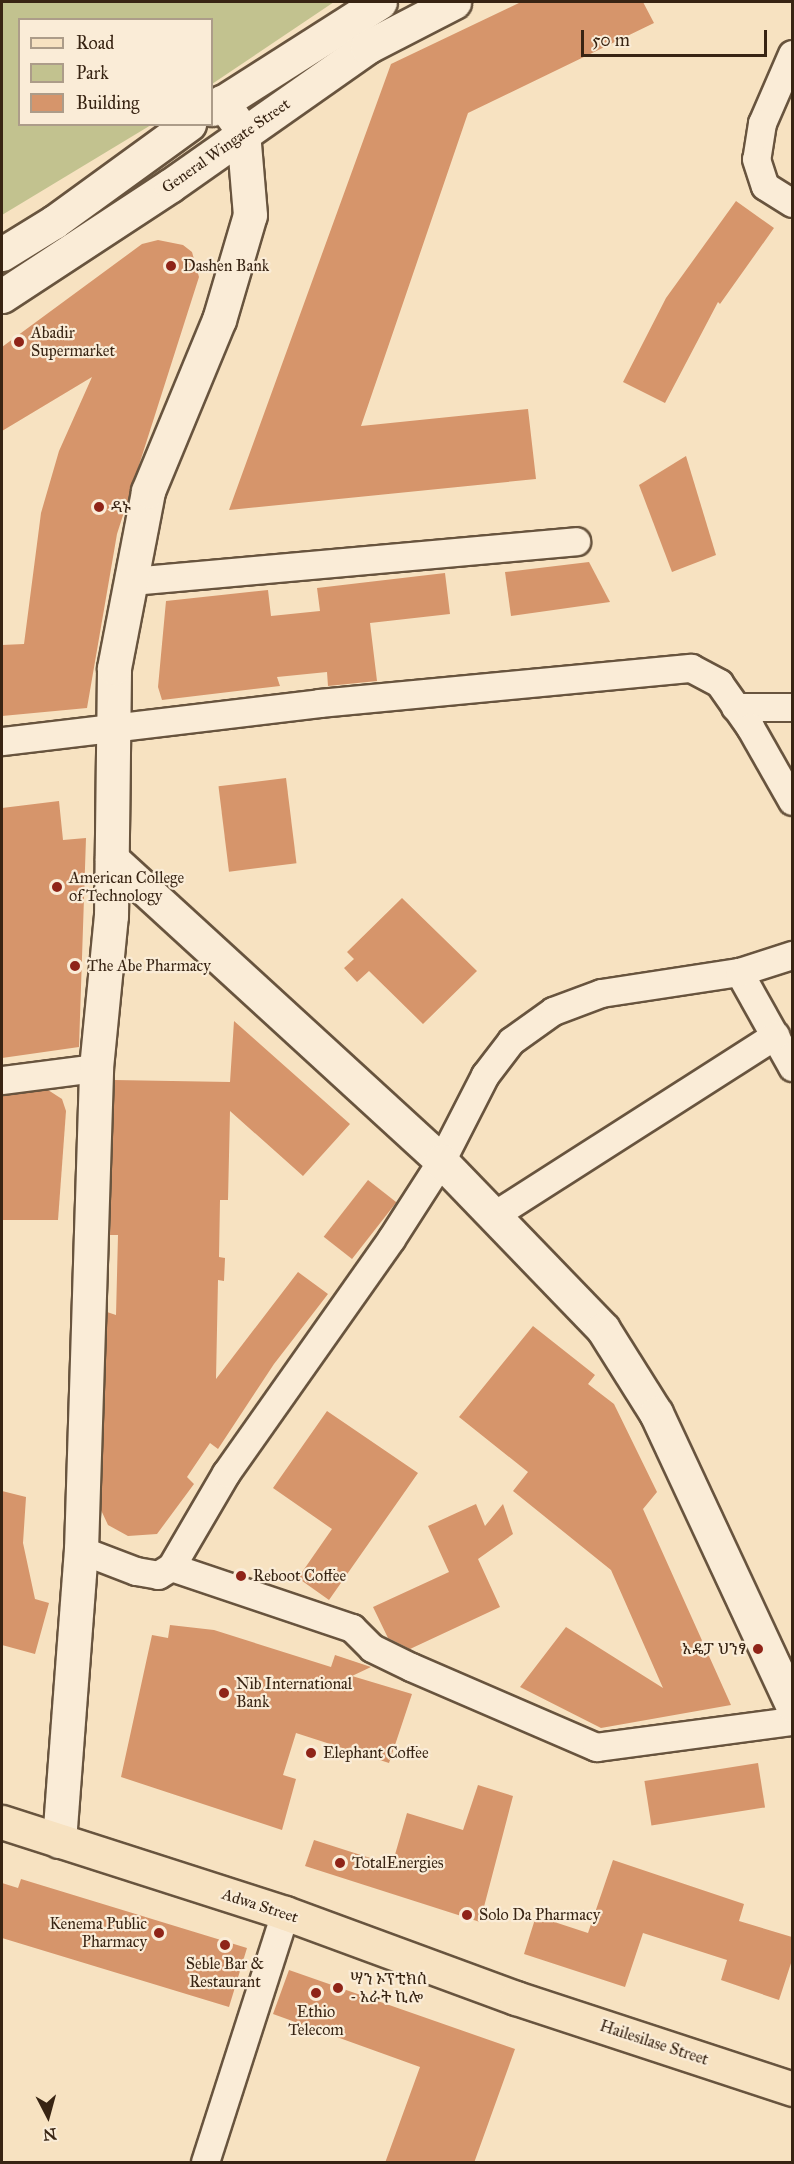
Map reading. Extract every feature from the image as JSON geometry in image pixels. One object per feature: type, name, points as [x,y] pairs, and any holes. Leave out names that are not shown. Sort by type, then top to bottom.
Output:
[{"type":"main road","name":"Adwa Street","points":[[2,1822],[285,1913],[516,1998]]},
{"type":"main road","name":"Hailesilase Street","points":[[516,1998],[792,2089]]},
{"type":"street","points":[[59,1841],[81,1551],[96,1068],[111,916],[114,668],[148,491],[219,320],[250,215],[243,131],[217,106],[380,2]]},
{"type":"street","name":"General Wingate Street","points":[[2,296],[171,185],[243,131],[367,47],[454,2]]},
{"type":"street","points":[[792,54],[762,123],[756,159],[765,186],[792,203]]},
{"type":"street","points":[[2,254],[54,222],[186,126]]},
{"type":"street","points":[[131,581],[576,541]]},
{"type":"street","points":[[2,741],[319,703],[691,668],[719,682],[792,801]]},
{"type":"street","points":[[735,707],[792,707]]},
{"type":"street","points":[[112,859],[441,1161],[603,1329],[656,1413],[784,1666],[792,1705]]},
{"type":"street","points":[[81,1551],[136,1571],[158,1575],[171,1567],[226,1473],[391,1239],[441,1161],[485,1075],[511,1041],[553,1011],[601,993],[739,972],[792,955]]},
{"type":"street","points":[[739,972],[792,1067]]},
{"type":"street","points":[[494,1215],[775,1035]]},
{"type":"street","points":[[2,1080],[96,1068]]},
{"type":"street","points":[[171,1567],[352,1628],[372,1647],[411,1667],[596,1747],[792,1721]]},
{"type":"street","points":[[205,2163],[285,1913]]},
{"type":"green space","points":[[2,2],[334,2],[213,83],[213,18],[18,18],[18,126],[149,126],[2,215]]},
{"type":"building","points":[[521,2],[643,2],[654,23],[468,113],[361,426],[528,409],[536,479],[229,510],[391,64]]},
{"type":"building","points":[[736,201],[774,228],[720,304],[718,302],[665,403],[623,382],[666,298]]},
{"type":"building","points":[[158,240],[183,245],[192,252],[199,277],[117,534],[87,708],[2,716],[2,645],[24,644],[41,513],[59,451],[92,377],[2,431],[2,347],[142,244]]},
{"type":"building","points":[[686,456],[716,555],[672,572],[639,485]]},
{"type":"building","points":[[589,562],[610,602],[511,616],[505,572]]},
{"type":"building","points":[[445,573],[450,614],[370,623],[377,681],[328,686],[327,672],[277,677],[280,686],[162,700],[158,687],[166,601],[268,590],[271,616],[320,611],[317,588]]},
{"type":"building","points":[[286,778],[296,863],[229,872],[219,786]]},
{"type":"building","points":[[59,801],[63,840],[86,838],[79,1047],[2,1058],[2,808]]},
{"type":"building","points":[[402,898],[477,971],[423,1024],[369,971],[357,982],[344,968],[354,959],[347,952]]},
{"type":"building","points":[[234,1021],[350,1124],[303,1176],[230,1111],[228,1200],[220,1200],[219,1257],[225,1258],[224,1281],[218,1280],[216,1379],[298,1272],[328,1294],[274,1364],[218,1449],[210,1443],[187,1477],[194,1484],[157,1534],[128,1536],[108,1525],[101,1510],[107,1312],[116,1315],[118,1235],[110,1235],[114,1080],[230,1082]]},
{"type":"building","points":[[48,1090],[62,1099],[66,1111],[58,1220],[2,1220],[2,1095]]},
{"type":"building","points":[[368,1180],[396,1202],[352,1259],[324,1237]]},
{"type":"building","points":[[533,1326],[595,1375],[588,1384],[614,1404],[657,1492],[643,1509],[731,1705],[601,1728],[520,1687],[566,1627],[663,1688],[611,1570],[513,1491],[528,1472],[459,1417]]},
{"type":"building","points":[[327,1411],[418,1473],[329,1600],[298,1578],[332,1529],[273,1488]]},
{"type":"building","points":[[2,1491],[26,1497],[23,1543],[35,1599],[49,1603],[35,1654],[2,1645]]},
{"type":"building","points":[[476,1504],[485,1526],[503,1504],[513,1534],[478,1559],[500,1607],[410,1649],[388,1638],[373,1607],[449,1572],[428,1526]]},
{"type":"building","points":[[170,1625],[214,1630],[331,1667],[335,1655],[371,1667],[352,1676],[412,1694],[389,1763],[296,1733],[283,1775],[296,1779],[282,1830],[121,1777],[152,1635],[168,1638]]},
{"type":"building","points":[[758,1763],[765,1807],[651,1825],[644,1781]]},
{"type":"building","points":[[478,1785],[513,1796],[480,1922],[305,1866],[314,1840],[392,1865],[407,1813],[463,1830]]},
{"type":"building","points":[[613,1860],[744,1904],[739,1921],[792,1937],[792,1960],[779,2000],[721,1980],[727,1960],[643,1933],[625,1987],[524,1954],[536,1916],[588,1933]]},
{"type":"building","points":[[21,1879],[247,1948],[229,2007],[2,1938],[2,1883],[18,1888]]},
{"type":"building","points":[[289,1970],[515,2049],[474,2163],[385,2163],[420,2067],[273,2014]]},
{"type":"place","name":"Dashen Bank","points":[[171,266]]},
{"type":"place","name":"Abadir Supermarket","points":[[19,342]]},
{"type":"place","name":"ዳኑ","points":[[99,507]]},
{"type":"place","name":"American College of Technology","points":[[57,887]]},
{"type":"place","name":"The Abe Pharmacy","points":[[75,966]]},
{"type":"place","name":"Reboot Coffee","points":[[241,1576]]},
{"type":"place","name":"አዴፓ ህንፃ","points":[[758,1649]]},
{"type":"place","name":"Nib International Bank","points":[[224,1693]]},
{"type":"place","name":"Elephant Coffee","points":[[311,1753]]},
{"type":"place","name":"TotalEnergies","points":[[340,1863]]},
{"type":"place","name":"Solo Da Pharmacy","points":[[467,1915]]},
{"type":"place","name":"Kenema Public Pharmacy","points":[[159,1933]]},
{"type":"place","name":"Seble Bar & Restaurant","points":[[225,1945]]},
{"type":"place","name":"ሣን ኦፕቲክስ - አራት ኪሎ","points":[[338,1988]]},
{"type":"place","name":"Ethio Telecom","points":[[316,1993]]}]
